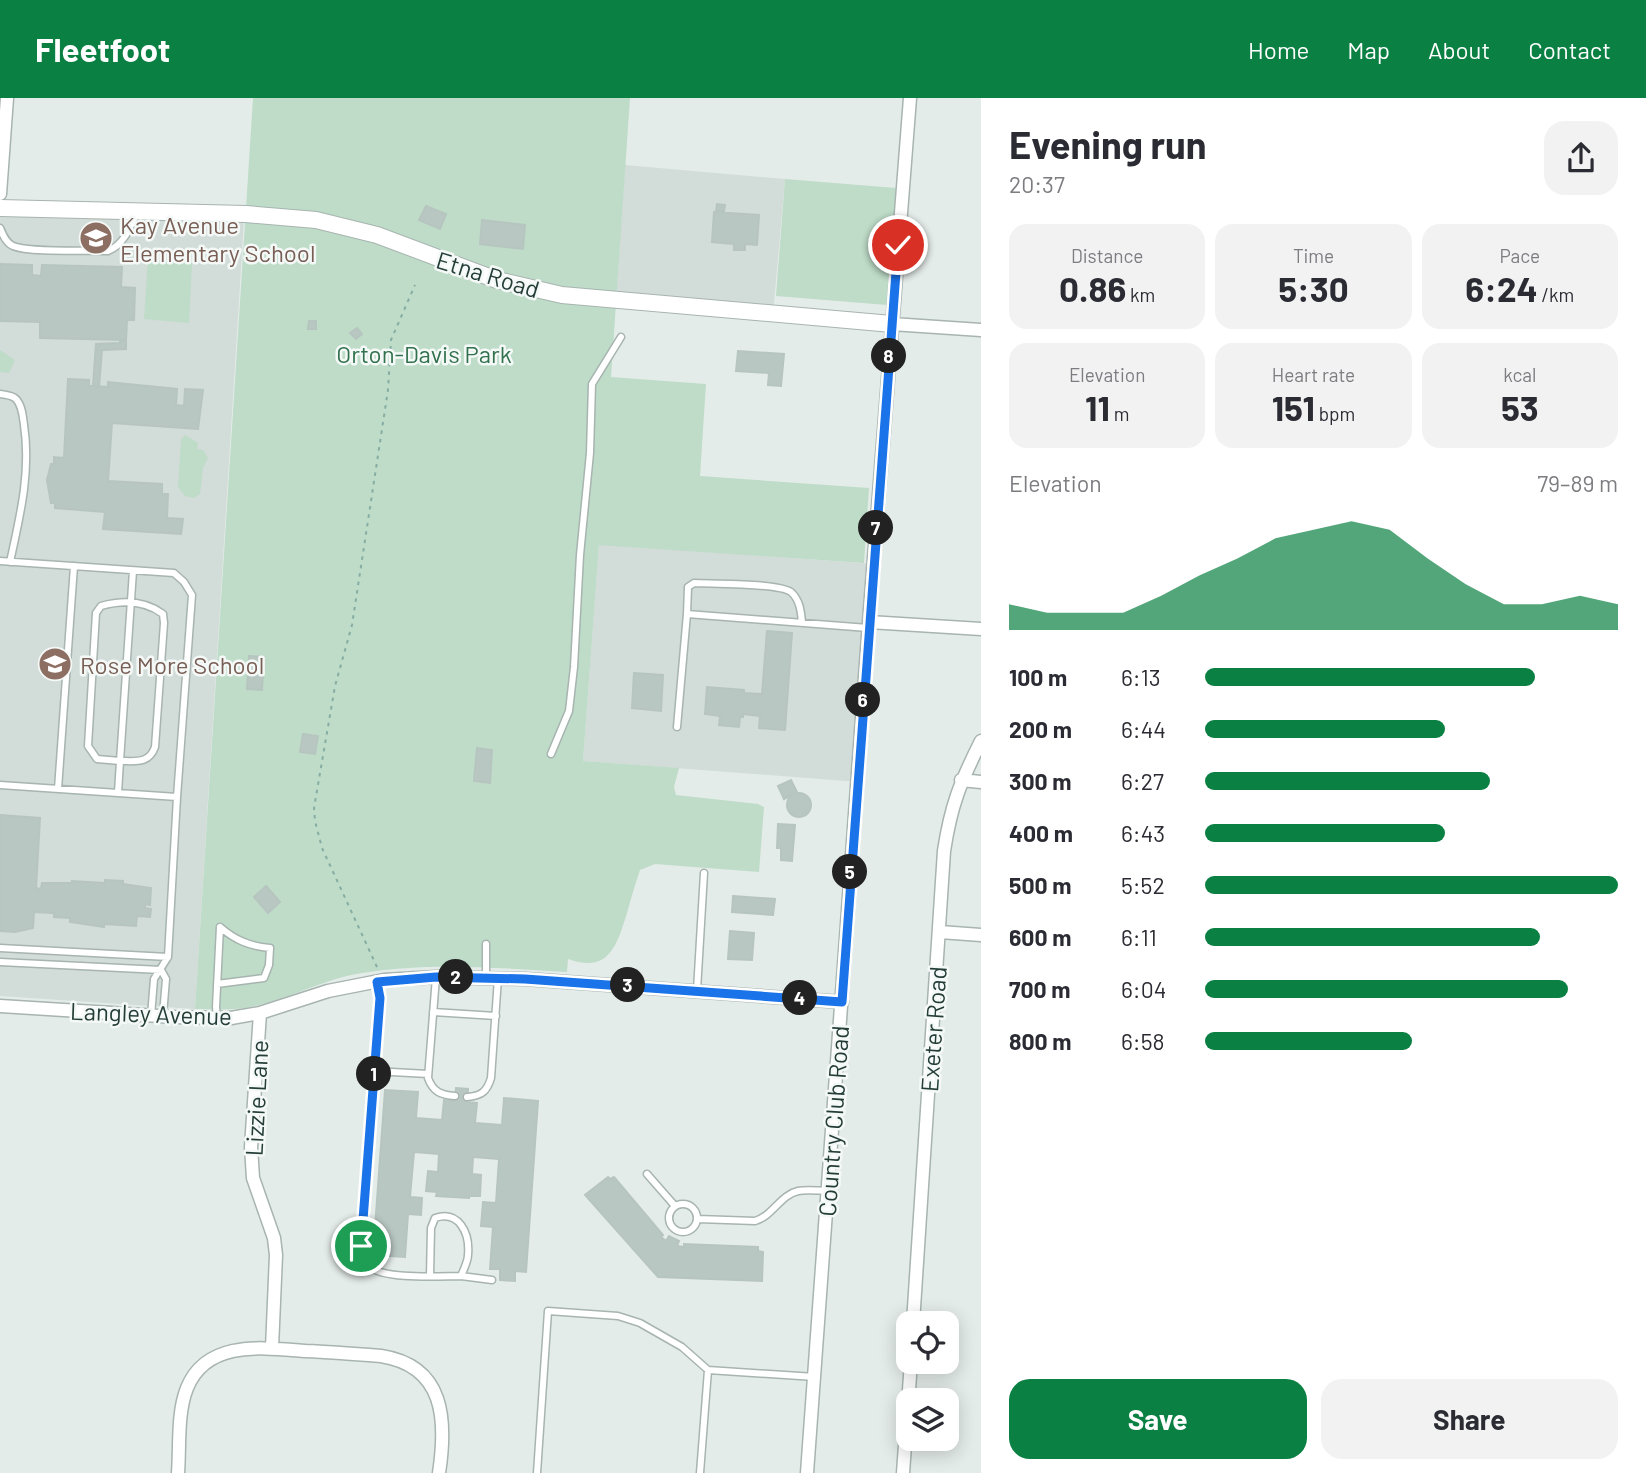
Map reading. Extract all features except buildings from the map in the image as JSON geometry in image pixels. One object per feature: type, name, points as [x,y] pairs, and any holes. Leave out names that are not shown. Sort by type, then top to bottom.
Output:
[{"type":"street","points":[[0,194],[7,98]]},
{"type":"street","name":"Country Club Road","points":[[807,1473],[910,98]]},
{"type":"street","name":"Etna Road","points":[[0,208],[263,215],[339,224],[377,235],[497,280],[582,298],[981,330]]},
{"type":"street","points":[[869,625],[981,629]]},
{"type":"street","name":"Exeter Road","points":[[914,1311],[944,851],[951,810],[961,780],[981,741]]},
{"type":"street","points":[[961,780],[981,782]]},
{"type":"street","points":[[940,932],[981,935]]},
{"type":"street","name":"Langley Avenue","points":[[0,1006],[217,1019],[260,1013],[328,991],[380,981],[436,977],[697,990],[842,1002]]},
{"type":"street","name":"Lizzie Lane","points":[[260,1013],[251,1147],[253,1178],[274,1238],[276,1255],[272,1348]]},
{"type":"street","points":[[178,1473],[182,1409],[189,1384],[210,1359],[222,1353],[245,1348],[381,1356],[396,1358],[414,1367],[427,1378],[441,1409],[439,1473]]},
{"type":"street","points":[[903,1473],[910,1374]]},
{"type":"lane","points":[[0,228],[11,245],[108,251],[117,247],[130,228],[136,212]]},
{"type":"lane","points":[[551,754],[569,711],[574,667],[580,555],[590,453],[592,384],[621,337]]},
{"type":"lane","points":[[0,394],[17,400],[22,413],[27,447],[26,489],[10,562]]},
{"type":"lane","points":[[0,561],[174,573],[192,595],[168,957],[154,979],[157,1016]]},
{"type":"lane","points":[[58,789],[74,566]]},
{"type":"lane","points":[[118,793],[133,570]]},
{"type":"lane","points":[[677,727],[688,587],[694,583],[775,587],[790,592],[800,605],[802,622]]},
{"type":"lane","points":[[117,601],[150,604],[163,614],[164,623],[155,747],[152,755],[145,761],[120,761],[97,759],[88,746],[96,613],[100,606],[117,601]]},
{"type":"lane","points":[[687,614],[869,625]]},
{"type":"lane","points":[[0,785],[177,797]]},
{"type":"lane","points":[[697,990],[704,873]]},
{"type":"lane","points":[[217,984],[264,978],[270,948],[245,944],[220,927],[217,984],[217,1019]]},
{"type":"lane","points":[[467,1097],[477,1096],[489,1087],[493,1065],[496,1016],[486,944]]},
{"type":"lane","points":[[0,948],[168,957]]},
{"type":"lane","points":[[0,962],[161,970]]},
{"type":"lane","points":[[157,1016],[166,979],[161,970]]},
{"type":"lane","points":[[436,977],[428,1074],[431,1087],[437,1092],[455,1096]]},
{"type":"lane","points":[[380,981],[361,1246],[363,1257],[370,1268],[383,1273],[492,1280]]},
{"type":"lane","points":[[433,1012],[496,1016]]},
{"type":"lane","points":[[374,1071],[428,1074]]},
{"type":"lane","points":[[647,1174],[675,1206]]},
{"type":"lane","points":[[698,1219],[755,1221],[763,1219],[790,1195],[799,1191],[828,1191]]},
{"type":"lane","points":[[689,1205],[696,1211],[696,1225],[688,1231],[674,1230],[669,1218],[675,1206],[689,1205]]},
{"type":"lane","points":[[430,1276],[431,1228],[435,1218],[444,1215],[454,1217],[466,1230],[468,1255],[461,1276]]},
{"type":"lane","points":[[537,1473],[548,1311],[618,1316],[640,1323],[682,1347],[708,1370],[815,1377]]},
{"type":"lane","points":[[700,1473],[708,1370]]},
{"type":"path","points":[[380,981],[317,835],[314,808],[335,687],[352,625],[388,390],[391,340],[415,285]]},
{"type":"shaded area","points":[[625,165],[785,179],[773,314],[616,302]]},
{"type":"shaded area","points":[[0,214],[244,220],[195,1009],[0,996]]},
{"type":"shaded area","points":[[599,544],[875,564],[859,782],[583,761]]},
{"type":"green space","name":"Orton-Davis Park","points":[[253,98],[630,98],[611,377],[706,384],[700,476],[869,488],[864,563],[599,545],[583,761],[679,768],[674,787],[676,795],[758,804],[764,807],[759,872],[655,864],[640,870],[615,946],[609,954],[593,963],[568,959],[567,972],[464,967],[362,973],[247,1008],[195,1009]]},
{"type":"green space","points":[[785,179],[896,188],[887,305],[776,296]]},
{"type":"green space","points":[[148,260],[192,263],[189,323],[144,319]]},
{"type":"green space","points":[[0,350],[15,360],[9,373],[0,372]]},
{"type":"green space","points":[[185,435],[198,443],[197,449],[203,450],[208,458],[203,468],[200,494],[194,498],[185,496],[178,487],[181,440]]},
{"type":"place","name":"Kay Avenue Elementary School","points":[[96,238]]},
{"type":"place","name":"Rose More School","points":[[55,664]]},
{"type":"route","points":[[361,1246],[380,998],[377,982],[436,977],[525,979],[842,1002],[898,245]]}]
